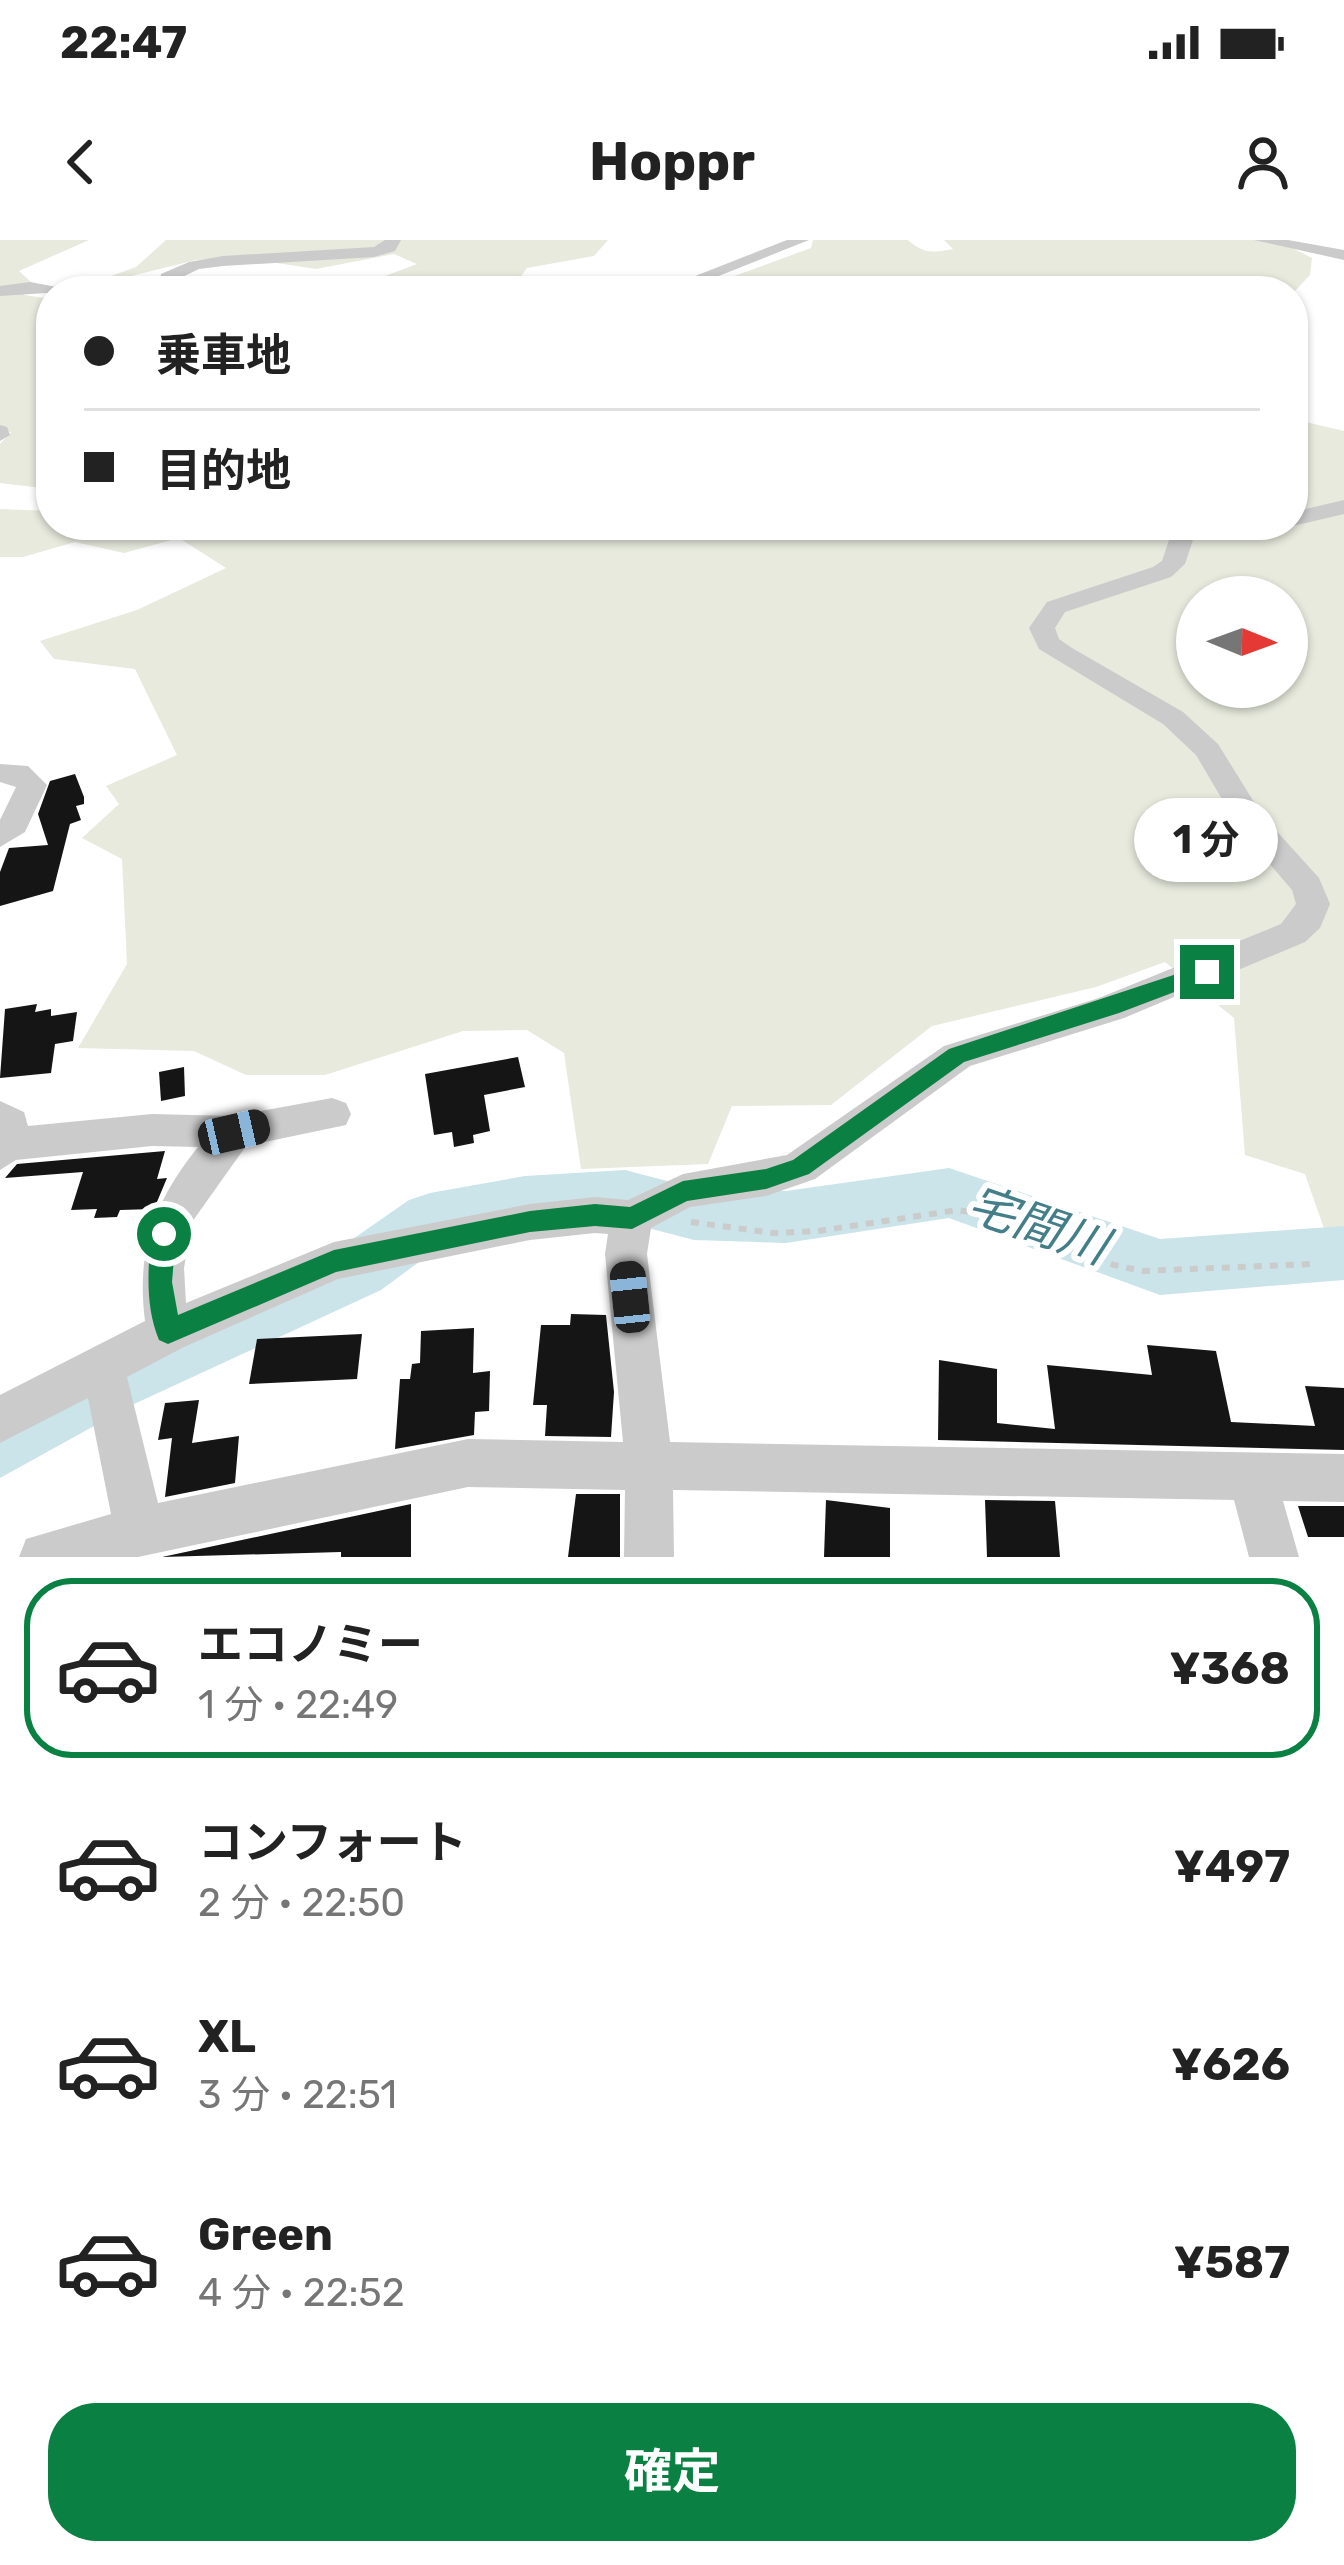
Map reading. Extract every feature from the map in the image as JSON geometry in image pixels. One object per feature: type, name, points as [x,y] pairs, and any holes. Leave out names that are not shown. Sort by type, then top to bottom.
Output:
[{"type":"street","points":[[171,276],[195,265],[374,252],[389,248],[393,240]]},
{"type":"street","points":[[706,276],[801,240]]},
{"type":"street","points":[[1262,240],[1344,255]]},
{"type":"street","points":[[0,291],[36,291]]},
{"type":"street","points":[[1308,515],[1344,507]]},
{"type":"street","points":[[0,1420],[105,1382],[168,1332],[334,1261],[530,1222],[639,1215],[683,1191],[766,1179],[801,1167],[957,1055],[1111,1008],[1293,933],[1308,920],[1313,904],[1307,886],[1250,820],[1193,733],[1144,699],[1063,654],[1048,643],[1042,628],[1056,607],[1162,572],[1173,564],[1181,540]]},
{"type":"street","points":[[0,773],[18,773],[32,785],[14,825],[0,837]]},
{"type":"street","points":[[1,1139],[152,1130],[234,1132],[332,1114]]},
{"type":"street","points":[[168,1332],[160,1282],[164,1234],[195,1180],[234,1132]]},
{"type":"street","points":[[639,1215],[626,1254],[649,1466],[649,1557]]},
{"type":"street","points":[[105,1382],[116,1544]]},
{"type":"street","points":[[44,1557],[468,1463],[1344,1478]]},
{"type":"street","points":[[1253,1479],[1274,1557]]},
{"type":"path","points":[[639,1215],[773,1232],[818,1231],[958,1210],[995,1216],[1114,1265],[1142,1271],[1312,1264]]},
{"type":"shaded area","points":[[0,240],[89,240],[19,271],[32,283],[24,295],[36,297],[36,487],[0,483],[0,444],[11,432],[0,430]]},
{"type":"shaded area","points":[[166,240],[608,240],[594,256],[527,268],[521,276],[385,276],[417,264],[394,254],[316,269],[238,257],[196,260],[131,276],[111,276],[136,267]]},
{"type":"shaded area","points":[[813,240],[908,240],[934,252],[953,249],[944,240],[1276,240],[1312,258],[1308,277],[734,276],[811,248]]},
{"type":"shaded area","points":[[1308,423],[1344,431],[1344,1239],[1328,1240],[1305,1174],[1245,1155],[1234,1018],[1165,962],[1096,987],[932,1026],[831,1105],[732,1106],[708,1164],[581,1169],[564,1053],[527,1030],[463,1031],[325,1075],[246,1075],[194,1051],[78,1048],[127,964],[122,859],[82,838],[119,804],[106,786],[177,755],[135,669],[54,659],[40,641],[137,610],[226,568],[182,540],[1308,540]]},
{"type":"shaded area","points":[[0,509],[36,510],[36,540],[172,540],[124,553],[75,542],[23,557],[0,557]]},
{"type":"building","points":[[75,774],[84,797],[84,804],[76,806],[81,820],[70,824],[53,891],[0,906],[0,872],[9,848],[48,845],[38,814],[50,781]]},
{"type":"building","points":[[37,1004],[35,1012],[51,1009],[51,1016],[77,1012],[73,1041],[55,1044],[51,1073],[0,1078],[5,1009]]},
{"type":"building","points":[[518,1057],[525,1087],[484,1095],[490,1131],[473,1135],[474,1143],[454,1147],[452,1132],[434,1135],[425,1074]]},
{"type":"building","points":[[184,1067],[185,1096],[161,1101],[159,1072]]},
{"type":"building","points":[[165,1151],[157,1179],[167,1178],[154,1209],[120,1210],[117,1217],[94,1218],[97,1209],[71,1210],[83,1172],[5,1178],[17,1164]]},
{"type":"building","points":[[571,1314],[606,1315],[614,1392],[611,1437],[545,1436],[547,1405],[533,1405],[541,1325],[570,1325]]},
{"type":"building","points":[[474,1328],[473,1373],[490,1371],[489,1411],[475,1412],[474,1435],[395,1449],[400,1379],[410,1379],[412,1364],[420,1363],[421,1331]]},
{"type":"building","points":[[362,1334],[357,1379],[249,1384],[257,1339]]},
{"type":"building","points":[[1147,1345],[1216,1351],[1231,1422],[1315,1426],[1305,1386],[1344,1388],[1344,1450],[938,1440],[939,1360],[997,1369],[997,1423],[1055,1429],[1047,1365],[1152,1375]]},
{"type":"building","points":[[199,1400],[192,1443],[239,1436],[235,1483],[165,1497],[172,1438],[158,1440],[165,1403]]},
{"type":"building","points":[[576,1494],[620,1494],[620,1557],[568,1557]]},
{"type":"building","points":[[826,1500],[890,1508],[890,1557],[824,1557]]},
{"type":"building","points":[[985,1500],[1055,1501],[1060,1557],[987,1557]]},
{"type":"building","points":[[411,1504],[411,1557],[341,1557],[341,1552],[162,1557]]},
{"type":"building","points":[[1298,1506],[1344,1506],[1344,1537],[1308,1537]]},
{"type":"waterway","name":"宅間川","points":[[0,1444],[108,1382],[359,1270],[430,1219],[525,1202],[625,1196],[694,1214],[786,1217],[949,1193],[1160,1267],[1344,1253]]},
{"type":"route","points":[[164,1234],[160,1282],[168,1332],[334,1261],[530,1222],[595,1215],[632,1218],[683,1191],[766,1179],[801,1167],[957,1055],[1111,1008],[1207,972]]}]
